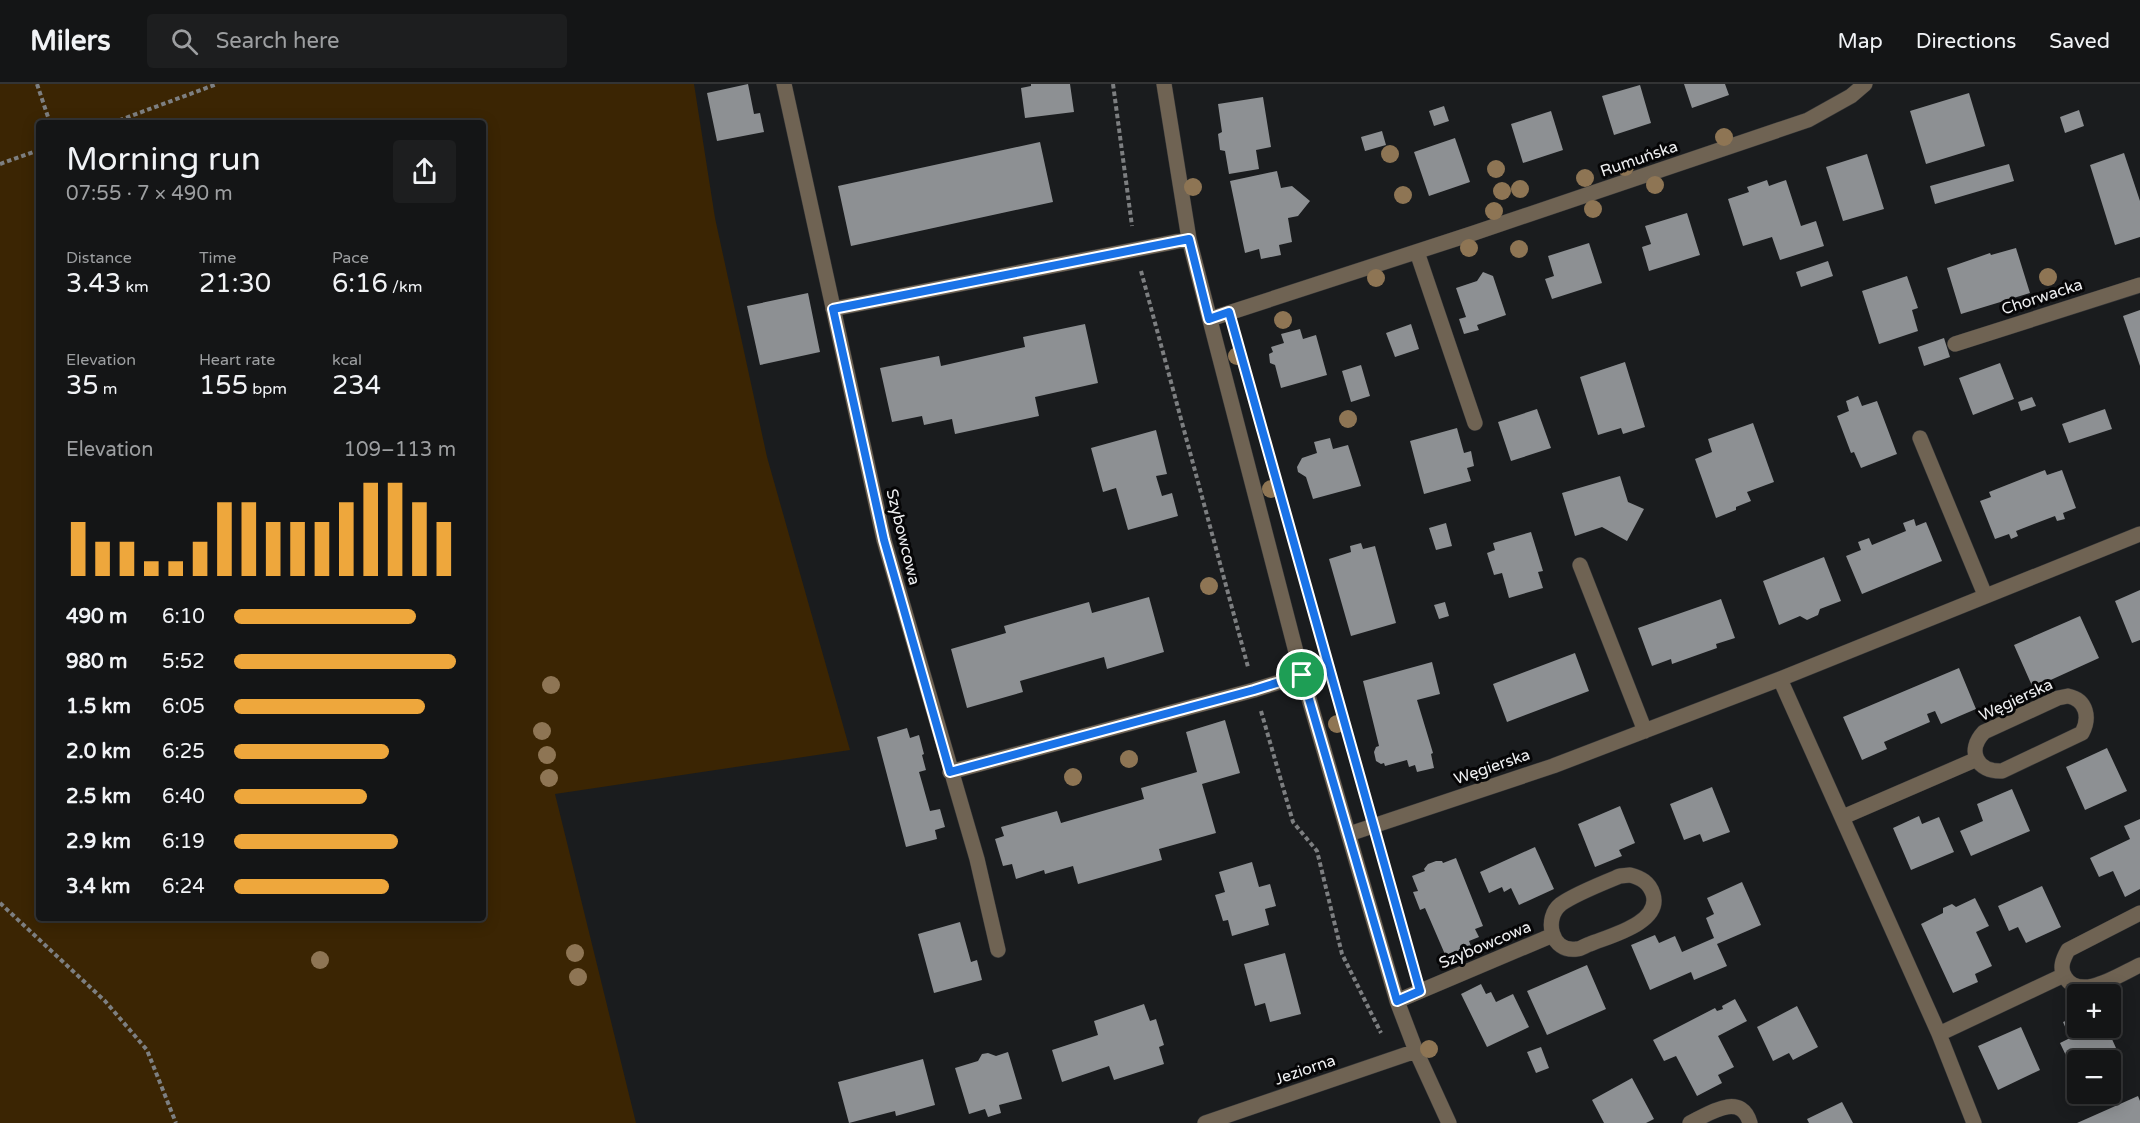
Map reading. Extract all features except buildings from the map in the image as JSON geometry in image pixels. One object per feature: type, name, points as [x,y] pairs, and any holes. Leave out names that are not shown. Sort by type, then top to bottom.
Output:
[{"type":"street","name":"Szybowcowa","points":[[784,84],[884,540],[977,858],[998,950]]},
{"type":"street","points":[[1164,84],[1189,239],[1302,675],[1397,1001],[1416,1051],[1449,1123]]},
{"type":"street","name":"Rumuńska","points":[[1209,319],[1417,252],[1808,120],[1851,96],[1865,84]]},
{"type":"street","points":[[833,309],[1189,239]]},
{"type":"street","points":[[1417,252],[1475,423]]},
{"type":"street","name":"Chorwacka","points":[[1954,344],[2140,285]]},
{"type":"street","points":[[1920,438],[1985,596]]},
{"type":"street","name":"Węgierska","points":[[1349,834],[1553,766],[1780,679],[2140,534]]},
{"type":"street","points":[[1580,565],[1645,731]]},
{"type":"street","points":[[950,772],[1302,675]]},
{"type":"street","points":[[1780,679],[1939,1034],[1974,1123]]},
{"type":"street","name":"Węgierska","points":[[2068,696],[2077,698],[2084,705],[2087,715],[2086,724],[2082,733],[2072,739],[2002,771],[1984,768],[1977,759],[1975,749],[1977,740],[1984,732],[2058,698],[2068,696]]},
{"type":"street","points":[[1843,817],[1977,759]]},
{"type":"street","name":"Szybowcowa","points":[[1620,876],[1638,877],[1651,889],[1654,898],[1652,908],[1647,918],[1637,925],[1577,949],[1560,945],[1553,935],[1551,920],[1562,904],[1620,876]]},
{"type":"street","points":[[2140,913],[2068,950],[2062,960],[2064,975],[2072,985],[2080,988],[2090,988],[2140,965]]},
{"type":"street","name":"Szybowcowa","points":[[1397,1001],[1553,935]]},
{"type":"street","points":[[1939,1034],[2064,975]]},
{"type":"street","name":"Jeziorna","points":[[1205,1123],[1416,1051]]},
{"type":"street","points":[[1690,1123],[1722,1107],[1733,1106],[1743,1110],[1750,1123]]},
{"type":"path","points":[[37,84],[49,120]]},
{"type":"path","points":[[120,120],[217,84]]},
{"type":"path","points":[[1113,84],[1135,250],[1254,690],[1293,822],[1317,851],[1342,954],[1394,1059]]},
{"type":"path","points":[[0,164],[36,151]]},
{"type":"path","points":[[1319,632],[1347,735]]},
{"type":"path","points":[[0,903],[105,1001],[147,1050],[176,1123]]},
{"type":"shaded area","points":[[0,84],[694,84],[715,218],[767,457],[850,750],[555,794],[636,1123],[0,1123]]},
{"type":"route","points":[[1189,239],[1209,319],[1229,312],[1420,991],[1397,1001],[1302,675],[950,772],[884,540],[833,309],[1189,239]]}]
